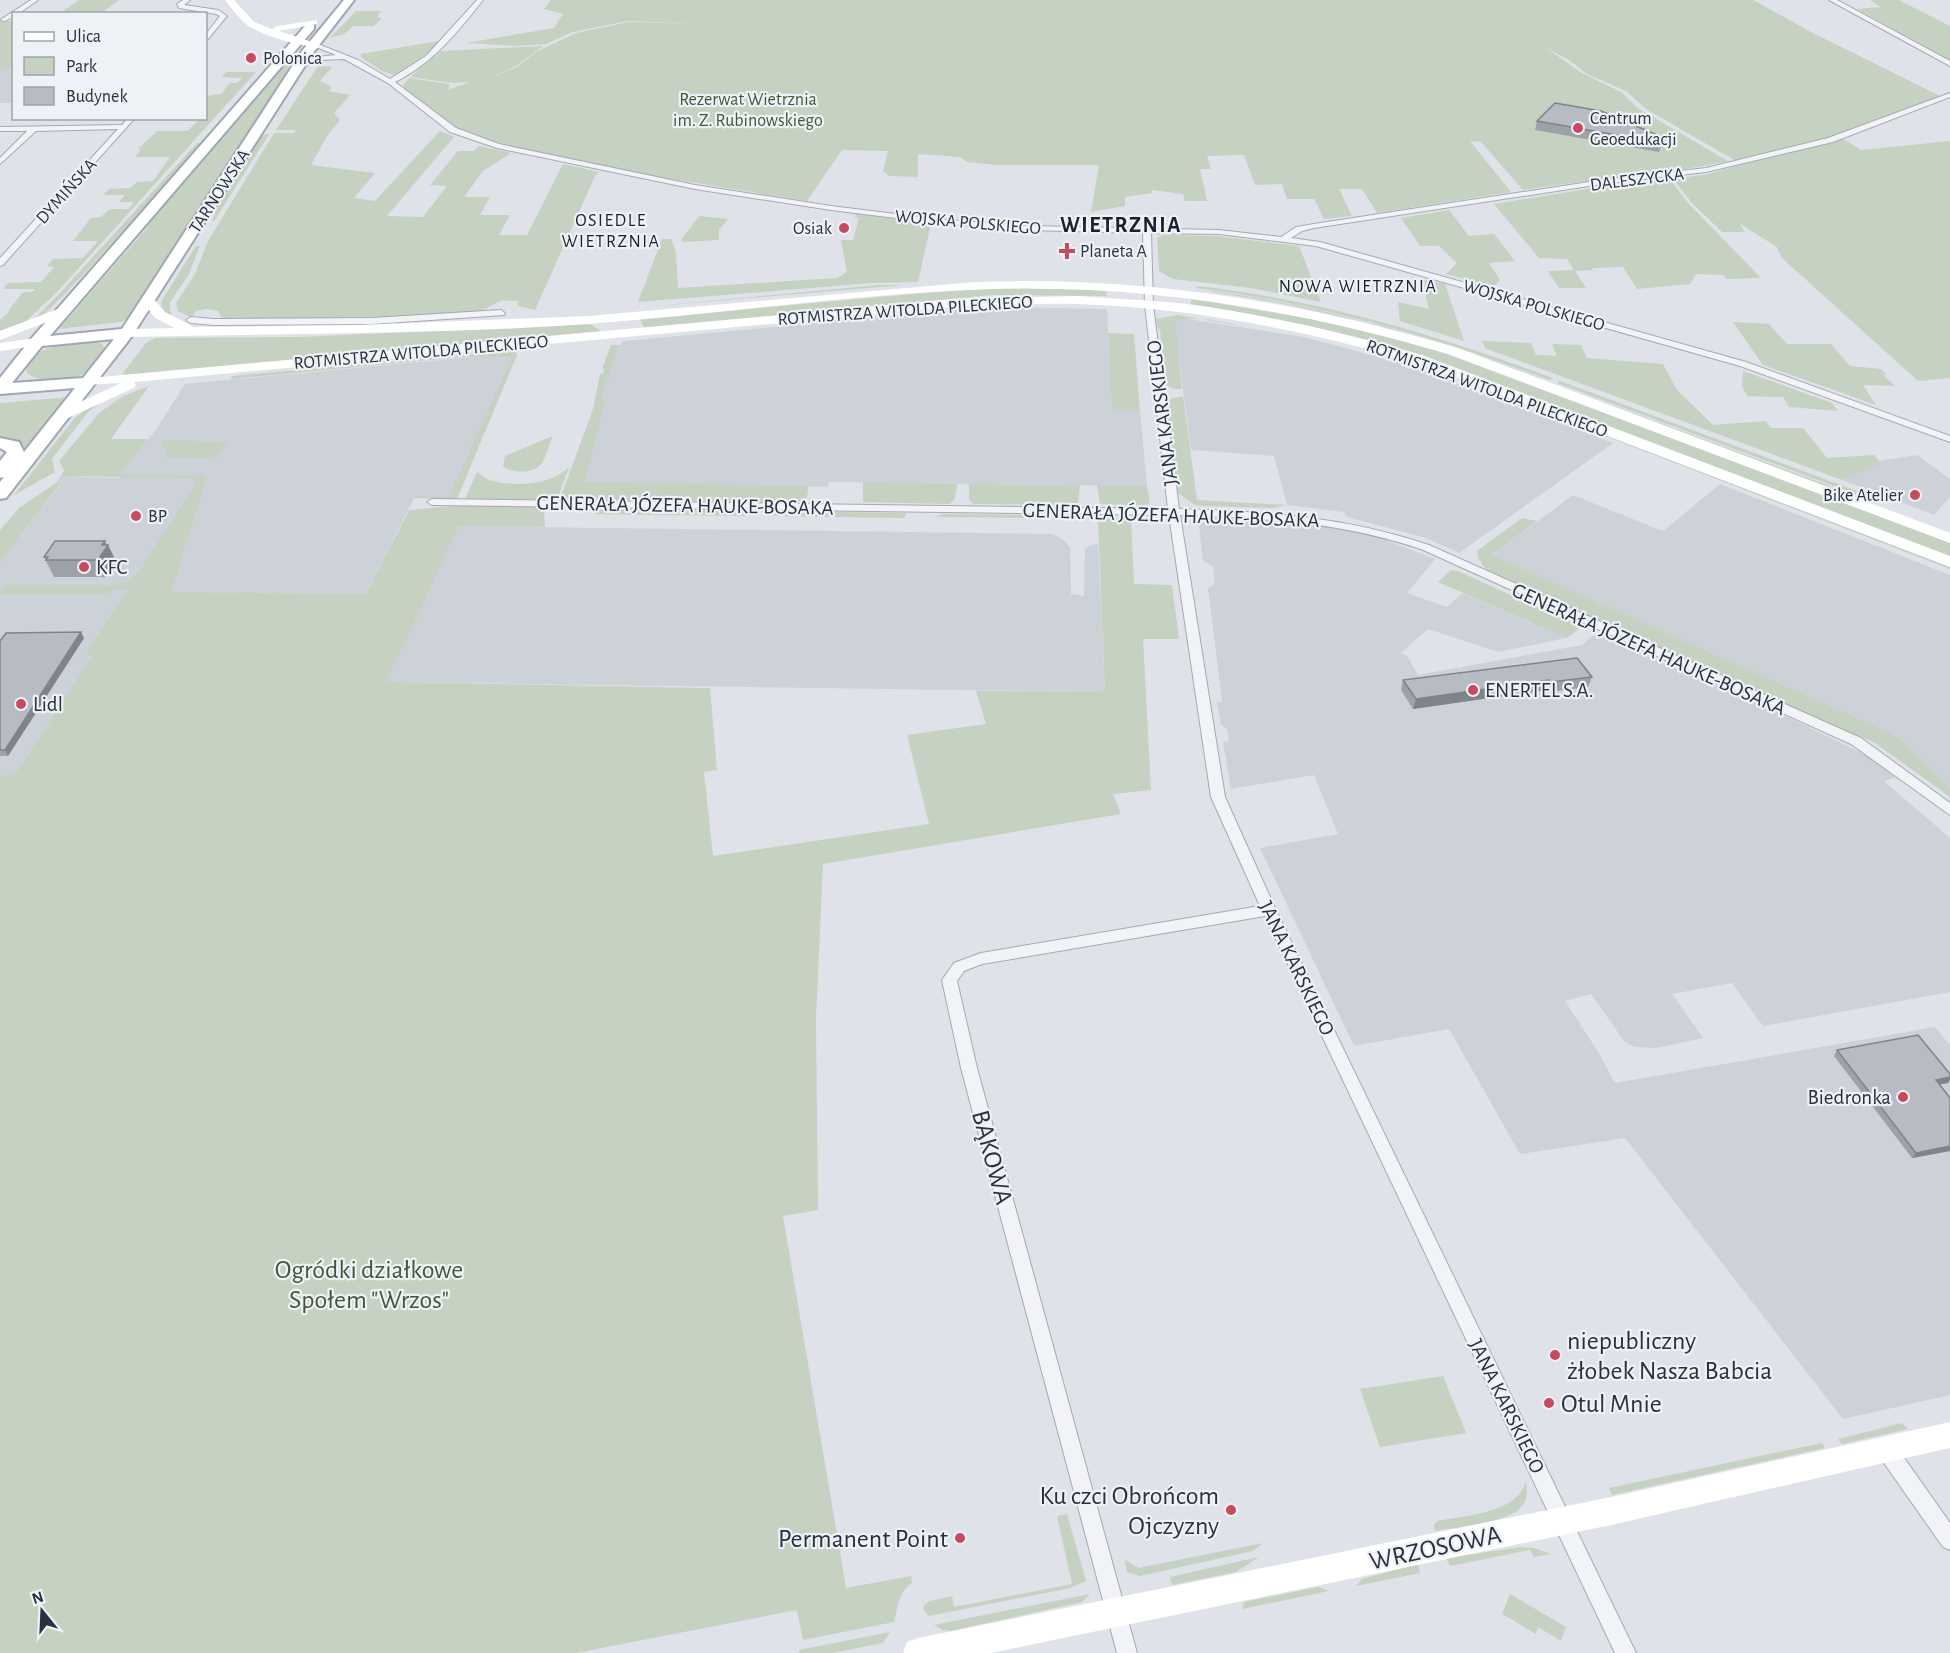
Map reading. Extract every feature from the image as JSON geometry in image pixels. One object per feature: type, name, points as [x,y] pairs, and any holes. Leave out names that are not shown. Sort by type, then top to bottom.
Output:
[{"type":"main road","name":"WOJSKA POLSKIEGO","points":[[229,0],[246,21],[313,44]]},
{"type":"main road","name":"TARNOWSKA","points":[[0,494],[127,333],[313,44],[349,0]]},
{"type":"main road","name":"WOJSKA POLSKIEGO","points":[[238,9],[298,40]]},
{"type":"main road","name":"TARNOWSKA","points":[[0,388],[36,342],[317,18]]},
{"type":"main road","points":[[277,28],[317,18]]},
{"type":"main road","name":"ROTMISTRZA WITOLDA PILECKIEGO","points":[[127,333],[198,322],[350,331],[484,327],[590,320],[976,286],[1081,285],[1148,289],[1277,306],[1398,334],[1505,370],[1950,538]]},
{"type":"main road","name":"ROTMISTRZA WITOLDA PILECKIEGO","points":[[0,388],[152,377],[955,303],[1047,300],[1149,305],[1226,314],[1300,327],[1417,358],[1950,562]]},
{"type":"main road","points":[[147,301],[166,319],[198,322]]},
{"type":"main road","points":[[0,336],[63,311]]},
{"type":"main road","points":[[0,347],[127,333]]},
{"type":"main road","points":[[63,415],[108,393],[152,377]]},
{"type":"main road","points":[[0,443],[13,446],[16,452],[0,473]]},
{"type":"main road","name":"WRZOSOWA","points":[[918,1653],[1562,1521],[1950,1435]]},
{"type":"street","points":[[16,12],[35,0]]},
{"type":"street","points":[[187,0],[180,4],[181,7],[218,12],[224,16],[207,37]]},
{"type":"street","points":[[390,82],[403,77],[440,47],[480,0]]},
{"type":"street","points":[[1832,0],[1950,64]]},
{"type":"street","points":[[3,20],[12,14]]},
{"type":"street","name":"WOJSKA POLSKIEGO","points":[[313,44],[348,56],[390,82],[444,125],[472,138],[646,178],[821,207],[966,225],[1219,232],[1304,241],[1379,260],[1743,364],[1950,440]]},
{"type":"street","points":[[298,67],[319,58],[348,56]]},
{"type":"street","name":"DALESZYCKA","points":[[1284,238],[1299,229],[1314,226],[1602,182],[1706,170],[1830,140],[1950,95]]},
{"type":"street","name":"DYMIŃSKA","points":[[0,263],[130,120]]},
{"type":"street","points":[[0,129],[124,127]]},
{"type":"street","points":[[0,162],[33,129]]},
{"type":"street","points":[[1304,241],[1307,230],[1314,226]]},
{"type":"street","name":"JANA KARSKIEGO","points":[[1147,230],[1149,305],[1174,512],[1218,797],[1269,910],[1626,1653]]},
{"type":"street","points":[[198,322],[372,321],[501,313]]},
{"type":"street","name":"GENERAŁA JÓZEFA HAUKE-BOSAKA","points":[[432,502],[1174,512],[1315,518],[1370,530],[1416,544],[1856,741],[1950,810]]},
{"type":"street","name":"BĄKOWA","points":[[1127,1653],[972,1079],[949,980],[955,970],[971,961],[1269,910]]},
{"type":"street","points":[[1886,1449],[1950,1540]]},
{"type":"shaded area","points":[[12,66],[12,101],[10,103],[0,103],[0,70]]},
{"type":"shaded area","points":[[1007,307],[1107,309],[1112,410],[1140,411],[1147,486],[829,482],[828,487],[584,483],[606,399],[600,398],[619,345],[625,341]]},
{"type":"shaded area","points":[[1181,318],[1304,337],[1367,354],[1415,368],[1613,443],[1459,553],[1426,538],[1347,517],[1344,512],[1287,505],[1274,456],[1191,450],[1174,322]]},
{"type":"shaded area","points":[[493,355],[514,356],[449,498],[415,496],[366,594],[170,592],[206,478],[86,654],[94,655],[23,763],[14,776],[0,776],[0,563],[60,485],[56,483],[61,476],[118,478],[157,428],[185,384]]},
{"type":"shaded area","points":[[1917,455],[1950,479],[1950,497],[1934,515],[1842,480],[1880,463],[1879,461]]},
{"type":"shaded area","points":[[1720,484],[1950,575],[1950,788],[1901,739],[1887,731],[1492,555],[1573,495],[1663,531]]},
{"type":"shaded area","points":[[1198,518],[1308,521],[1370,534],[1435,559],[1407,593],[1447,607],[1462,593],[1567,638],[1498,652],[1428,629],[1401,653],[1407,656],[1418,675],[1582,645],[1595,634],[1771,709],[1868,756],[1895,778],[1884,781],[1950,838],[1950,992],[1763,1026],[1732,983],[1672,994],[1703,1038],[1656,1048],[1634,1047],[1624,1041],[1591,994],[1565,1001],[1597,1050],[1615,1083],[1935,1027],[1950,1045],[1950,1395],[1843,1419],[1625,1138],[1520,1154],[1449,1029],[1354,1046],[1260,848],[1338,834],[1314,775],[1231,789],[1223,742],[1229,741],[1227,729],[1221,725],[1217,702],[1222,702],[1208,588],[1215,584],[1213,566],[1203,561]]},
{"type":"shaded area","points":[[459,526],[1052,534],[1064,540],[1070,548],[1071,594],[1084,596],[1085,548],[1098,543],[1105,692],[385,682]]},
{"type":"green space","points":[[79,0],[119,0],[103,12],[61,12]]},
{"type":"green space","name":"Rezerwat Wietrznia im. Z. Rubinowskiego","points":[[551,0],[1753,0],[1813,33],[1940,96],[1826,138],[1736,161],[1646,109],[1626,91],[1587,74],[1569,60],[1546,48],[1582,73],[1621,92],[1639,109],[1728,161],[1523,190],[1481,142],[1470,141],[1511,192],[1377,213],[1362,189],[1339,189],[1352,216],[1324,219],[1314,199],[1287,199],[1282,184],[1255,185],[1244,155],[1207,156],[1211,169],[1200,169],[1207,201],[1185,201],[1183,194],[1152,190],[1152,193],[1125,197],[1125,206],[1091,212],[1099,165],[997,165],[967,162],[960,157],[918,154],[918,177],[889,176],[883,171],[888,151],[842,150],[807,201],[654,176],[487,140],[455,127],[404,89],[404,84],[409,78],[448,84],[450,85],[448,90],[470,82],[451,83],[410,77],[441,51],[543,46],[516,66],[487,79],[517,67],[536,52],[576,33],[629,22],[702,24],[628,21],[573,32],[546,44],[518,46],[466,43],[554,28],[563,14],[544,9]]},
{"type":"green space","points":[[1870,0],[1899,0],[1950,26],[1950,60],[1857,9],[1881,7]]},
{"type":"green space","points":[[356,11],[381,11],[377,17],[382,18],[374,26],[353,26],[344,34],[330,38]]},
{"type":"green space","points":[[0,21],[12,21],[12,66],[0,70]]},
{"type":"green space","points":[[439,41],[434,48],[397,76],[382,71],[361,57],[361,54]]},
{"type":"green space","points":[[293,52],[297,52],[267,106],[128,319],[121,322],[59,329],[147,228],[153,215]]},
{"type":"green space","points":[[318,66],[332,67],[320,81],[332,87],[329,91],[350,95],[334,113],[340,120],[327,136],[311,165],[375,173],[354,198],[375,201],[440,131],[454,137],[387,216],[423,217],[447,186],[430,185],[458,151],[474,151],[479,146],[511,153],[483,171],[464,197],[490,197],[480,215],[510,215],[499,235],[527,235],[563,164],[599,172],[595,176],[535,310],[518,306],[518,301],[502,300],[481,311],[391,318],[226,318],[221,317],[218,311],[207,309],[196,311],[192,318],[178,311],[176,303],[194,276],[208,241],[274,133],[294,133],[296,130],[276,130]]},
{"type":"green space","points":[[226,72],[256,72],[57,292],[24,323],[0,331],[0,320],[10,311],[8,311],[23,292],[32,292],[35,289],[3,289],[8,283],[41,282],[54,267],[47,266],[53,259],[83,258],[98,241],[73,241],[91,218],[101,217],[110,209],[129,209],[134,202],[119,202],[125,195],[103,195],[109,189],[130,188],[137,182],[153,181],[170,157],[135,157],[141,149],[138,149],[157,131],[187,131],[199,120],[207,120],[207,96],[221,94],[230,83],[237,83],[242,78],[221,77]]},
{"type":"green space","points":[[270,133],[212,221],[218,206],[261,136]]},
{"type":"green space","points":[[1840,137],[1861,150],[1950,141],[1950,378],[1918,381],[1782,258],[1777,247],[1739,223],[1745,232],[1722,232],[1692,203],[1673,179],[1708,174]]},
{"type":"green space","points":[[197,143],[204,143],[63,296],[43,315],[29,324],[61,292]]},
{"type":"green space","points":[[1670,179],[1688,203],[1761,278],[1727,279],[1723,275],[1696,274],[1690,284],[1637,289],[1623,267],[1592,268],[1593,270],[1575,271],[1586,288],[1559,288],[1548,271],[1574,270],[1567,259],[1539,258],[1494,204],[1611,185]]},
{"type":"green space","points":[[1449,210],[1469,236],[1494,234],[1515,261],[1489,263],[1500,280],[1494,287],[1446,274],[1457,263],[1439,246],[1420,246],[1401,218]]},
{"type":"green space","points":[[856,214],[931,223],[918,282],[871,283],[638,302],[662,239],[671,239],[676,252],[678,288],[837,278],[847,272],[841,240],[853,240],[859,218],[855,217]]},
{"type":"green space","points":[[699,216],[728,219],[719,230],[719,240],[684,242],[681,240]]},
{"type":"green space","points":[[1163,235],[1217,236],[1299,246],[1321,302],[1251,288],[1173,279],[1159,271],[1157,238]]},
{"type":"green space","points":[[196,246],[200,246],[188,276],[170,302],[172,314],[168,316],[161,306],[162,300]]},
{"type":"green space","points":[[1422,279],[1445,284],[1464,341],[1400,321],[1398,302],[1429,309]]},
{"type":"green space","points":[[878,285],[904,285],[642,307]]},
{"type":"green space","points":[[1197,286],[1289,300],[1378,321],[1466,347],[1553,378],[1550,380],[1420,336],[1332,312],[1242,294],[1196,288]]},
{"type":"green space","points":[[1001,288],[1107,289],[1106,296],[992,295],[644,328],[640,319],[923,293]]},
{"type":"green space","points":[[1196,289],[1242,295],[1376,324],[1462,350],[1549,381],[1448,346],[1366,322],[1274,302]]},
{"type":"green space","points":[[1192,299],[1341,324],[1444,353],[1950,543],[1950,557],[1370,341],[1305,325],[1190,306]]},
{"type":"green space","points":[[1178,315],[1200,319],[1182,319],[1175,322],[1182,389],[1172,388],[1166,384],[1160,330],[1156,319]]},
{"type":"green space","points":[[1733,322],[1769,324],[1787,344],[1831,344],[1850,366],[1881,369],[1886,374],[1883,375],[1895,386],[1863,385],[1876,405],[1763,365]]},
{"type":"green space","points":[[592,325],[601,331],[127,376],[123,373],[146,343],[155,338],[301,337]]},
{"type":"green space","points":[[1277,328],[1336,339],[1432,368],[1950,567],[1950,569],[1439,372],[1353,345]]},
{"type":"green space","points":[[1108,333],[1134,334],[1140,411],[1112,411]]},
{"type":"green space","points":[[87,341],[101,343],[106,350],[94,367],[86,373],[69,378],[40,379],[27,373],[28,364],[40,352],[60,345]]},
{"type":"green space","points":[[1482,341],[1531,343],[1536,355],[1557,356],[1552,344],[1581,345],[1587,358],[1663,364],[1677,390],[1713,425],[1765,421],[1771,428],[1803,428],[1827,458],[1874,455],[1881,463],[1842,480],[1485,348]]},
{"type":"green space","points":[[611,345],[619,345],[601,398],[606,399],[585,482],[809,486],[807,497],[797,503],[560,499],[593,409],[600,374],[603,374],[604,369],[602,369]]},
{"type":"green space","points":[[515,351],[517,355],[457,499],[414,498],[415,496],[449,497],[513,356],[462,357],[231,379],[232,376]]},
{"type":"green space","points":[[1743,371],[1832,403],[1838,411],[1789,407],[1783,397],[1747,396],[1742,386]]},
{"type":"green space","points":[[1560,381],[1857,491],[1855,494],[1557,383]]},
{"type":"green space","points":[[1556,384],[1851,494],[1842,493]]},
{"type":"green space","name":"Ogródki działkowe Społem \"Wrzos\"","points":[[149,386],[111,439],[148,439],[121,474],[207,476],[171,592],[366,594],[409,510],[464,505],[538,507],[544,510],[545,527],[459,526],[386,682],[710,688],[717,770],[704,772],[713,856],[929,824],[907,735],[986,724],[976,691],[1105,692],[1098,520],[1131,518],[1134,584],[1172,585],[1179,639],[1143,639],[1151,790],[1113,794],[1121,814],[823,864],[816,1018],[818,1210],[783,1216],[846,1588],[911,1576],[912,1583],[901,1595],[894,1622],[803,1640],[797,1610],[576,1653],[0,1653],[0,776],[14,775],[23,763],[93,655],[85,655],[128,590],[112,590],[109,594],[0,594],[7,585],[113,585],[129,581],[138,573],[195,485],[195,480],[189,478],[61,476],[64,470],[59,461],[99,413],[123,396]]},
{"type":"green space","points":[[1183,396],[1197,500],[1287,505],[1273,508],[1195,505],[1178,493],[1167,400]]},
{"type":"green space","points":[[70,397],[0,484],[0,479],[23,447],[20,444],[0,440],[0,403]]},
{"type":"green space","points":[[100,403],[88,412],[52,459],[55,472],[14,495],[74,419],[86,409]]},
{"type":"green space","points":[[553,436],[544,460],[538,467],[523,472],[503,466],[505,456]]},
{"type":"green space","points":[[160,440],[227,442],[215,459],[168,457]]},
{"type":"green space","points":[[569,467],[557,500],[465,499],[477,472],[486,479],[502,483],[523,484],[553,478]]},
{"type":"green space","points":[[863,482],[957,484],[955,499],[950,504],[863,502]]},
{"type":"green space","points":[[56,483],[60,484],[0,563],[0,530],[19,508]]},
{"type":"green space","points":[[969,484],[1080,485],[1078,504],[1071,505],[973,504],[969,500]]},
{"type":"green space","points":[[1097,485],[1147,486],[1150,503],[1144,506],[1100,504]]},
{"type":"green space","points":[[595,508],[745,510],[745,516],[595,514]]},
{"type":"green space","points":[[775,511],[907,513],[904,518],[900,518],[774,516]]},
{"type":"green space","points":[[943,514],[1051,515],[1035,518],[936,517]]},
{"type":"green space","points":[[1522,518],[1537,521],[1492,555],[1887,731],[1901,739],[1950,788],[1950,797],[1875,743],[1542,597],[1486,570],[1477,551]]},
{"type":"green space","points":[[1451,570],[1458,571],[1581,627],[1567,638],[1438,582]]},
{"type":"green space","points":[[1443,1376],[1466,1433],[1380,1447],[1360,1389]]},
{"type":"green space","points":[[1902,1423],[1908,1429],[1842,1444],[1838,1439]]},
{"type":"green space","points":[[1822,1443],[1825,1448],[1612,1495],[1609,1488]]},
{"type":"green space","points":[[1526,1482],[1526,1500],[1516,1511],[1507,1516],[1435,1531],[1434,1525],[1437,1521],[1501,1507],[1520,1493]]},
{"type":"green space","points":[[1067,1514],[1086,1581],[1070,1588],[929,1616],[923,1609],[924,1605],[930,1601],[952,1596],[954,1607],[1072,1584],[1057,1516]]},
{"type":"green space","points":[[1263,1543],[1253,1551],[1140,1576],[1127,1572],[1125,1560],[1138,1568]]},
{"type":"green space","points":[[1521,1547],[1534,1548],[1550,1554],[1534,1557],[1530,1550],[1450,1566],[1446,1558]]},
{"type":"green space","points":[[1259,1557],[1236,1572],[1172,1585],[1170,1577]]},
{"type":"green space","points":[[1418,1564],[1420,1573],[1356,1586],[1362,1579]]},
{"type":"green space","points":[[1318,1587],[1329,1591],[1242,1609],[1244,1602]]},
{"type":"green space","points":[[1090,1594],[1082,1602],[951,1631],[934,1625]]},
{"type":"green space","points":[[1510,1594],[1566,1627],[1561,1641],[1538,1627],[1536,1634],[1502,1614]]},
{"type":"green space","points":[[890,1632],[883,1643],[832,1653],[799,1653],[799,1650]]},
{"type":"building","points":[[1555,103],[1601,111],[1664,138],[1662,143],[1537,121]]},
{"type":"building","points":[[55,541],[105,541],[102,545],[108,545],[98,560],[46,560],[48,557],[44,557]]},
{"type":"building","name":"Lidl","points":[[81,632],[5,750],[0,750],[0,641],[6,633]]},
{"type":"building","points":[[1577,658],[1592,677],[1551,682],[1549,680],[1416,699],[1403,680]]},
{"type":"building","name":"Biedronka","points":[[1918,1035],[1950,1074],[1950,1077],[1936,1080],[1950,1098],[1950,1146],[1916,1153],[1837,1050]]},
{"type":"place","name":"Polonica","points":[[251,58]]},
{"type":"place","name":"Centrum Geoedukacji","points":[[1578,128]]},
{"type":"place","name":"Osiak","points":[[844,228]]},
{"type":"place","name":"Planeta A","points":[[1067,251]]},
{"type":"place","name":"Bike Atelier","points":[[1915,495]]},
{"type":"place","name":"BP","points":[[136,516]]},
{"type":"place","name":"KFC","points":[[84,567]]},
{"type":"place","name":"ENERTEL S.A.","points":[[1473,690]]},
{"type":"place","name":"Lidl","points":[[21,704]]},
{"type":"place","name":"Biedronka","points":[[1903,1097]]},
{"type":"place","name":"niepubliczny żłobek Nasza Babcia","points":[[1555,1355]]},
{"type":"place","name":"Otul Mnie","points":[[1549,1403]]},
{"type":"place","name":"Ku czci Obrońcom Ojczyzny","points":[[1231,1510]]},
{"type":"place","name":"Permanent Point","points":[[960,1538]]},
{"type":"district","name":"WIETRZNIA","points":[[1121,224]]},
{"type":"district","name":"OSIEDLE WIETRZNIA","points":[[611,230]]},
{"type":"district","name":"NOWA WIETRZNIA","points":[[1358,286]]}]
